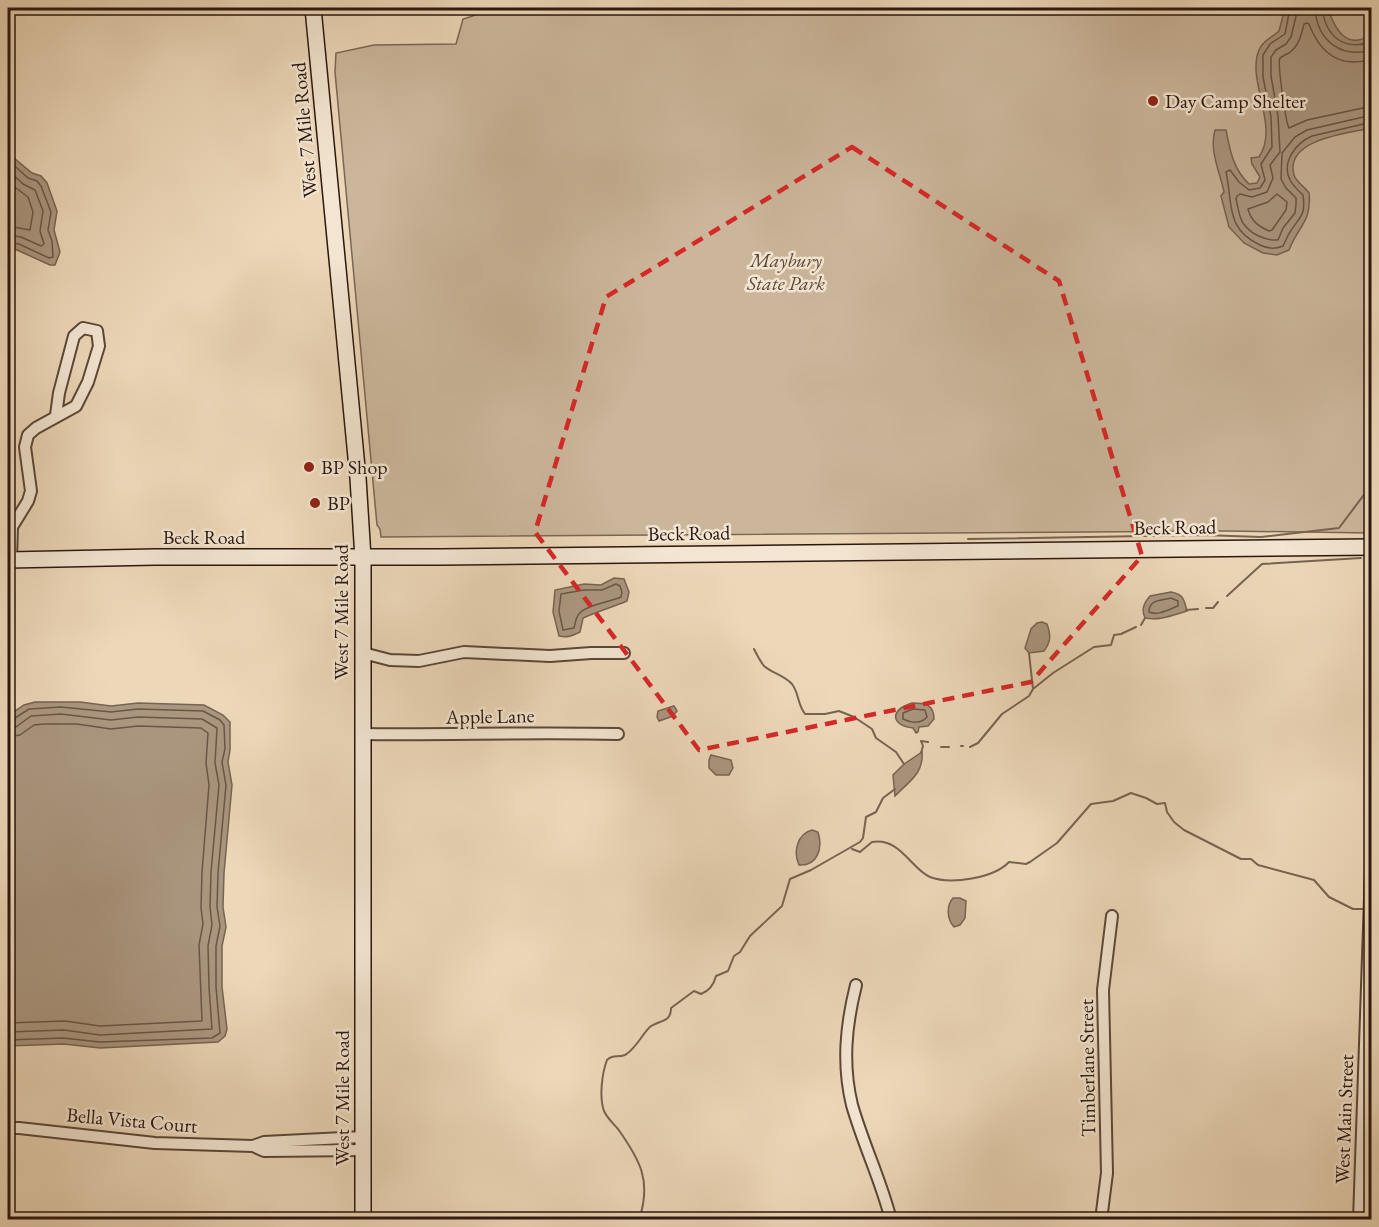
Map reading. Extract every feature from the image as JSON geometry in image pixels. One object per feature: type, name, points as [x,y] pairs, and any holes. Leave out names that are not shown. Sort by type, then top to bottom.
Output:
[{"type":"main road","name":"West 7 Mile Road","points":[[313,8],[357,466],[363,558],[363,1220]]},
{"type":"main road","name":"Beck Road","points":[[9,560],[1371,547]]},
{"type":"street","points":[[9,560],[12,527],[28,501],[31,490],[26,442],[32,431],[49,422],[56,415],[76,406],[99,346],[97,331],[83,328],[74,336],[59,393],[56,415]]},
{"type":"street","points":[[363,653],[390,660],[419,661],[464,652],[550,656],[624,653]]},
{"type":"street","name":"Apple Lane","points":[[363,734],[462,735],[549,732],[618,734]]},
{"type":"street","name":"West Main Street","points":[[1359,1220],[1371,840]]},
{"type":"street","name":"Timberlane Street","points":[[1101,1220],[1107,1173],[1103,990],[1112,916]]},
{"type":"street","points":[[856,985],[846,1040],[848,1083],[856,1119],[885,1197],[891,1220]]},
{"type":"street","name":"Bella Vista Court","points":[[8,1128],[155,1143],[253,1146],[264,1150],[307,1145],[363,1144]]},
{"type":"highlighted area","points":[[852,147],[1059,281],[1142,556],[1031,682],[699,750],[535,532],[606,297]]},
{"type":"green space","name":"Maybury State Park","points":[[476,8],[1371,8],[1371,533],[1226,531],[381,537],[377,525],[335,72],[336,53],[374,45],[456,44],[463,19],[476,15]]},
{"type":"green space","points":[[1371,995],[1372,1219],[1371,1220]]},
{"type":"water","points":[[1285,8],[1328,8],[1338,30],[1348,39],[1363,39],[1371,34],[1372,128],[1321,140],[1299,153],[1294,163],[1294,175],[1309,193],[1308,211],[1289,250],[1277,255],[1263,253],[1244,243],[1229,227],[1221,196],[1224,192],[1213,146],[1215,130],[1226,130],[1233,159],[1239,172],[1249,184],[1257,183],[1260,177],[1251,158],[1259,157],[1266,132],[1256,75],[1256,62],[1259,50],[1265,41],[1279,31]]},
{"type":"water","points":[[8,153],[32,173],[41,176],[47,183],[57,211],[54,230],[60,252],[55,265],[8,248]]},
{"type":"water","points":[[614,578],[624,579],[629,592],[627,601],[583,618],[580,632],[565,637],[559,636],[553,612],[555,590],[584,584],[601,585]]},
{"type":"water","points":[[1171,592],[1182,598],[1187,611],[1161,618],[1145,618],[1144,606],[1150,596]]},
{"type":"water","points":[[1037,623],[1047,624],[1050,638],[1048,645],[1044,651],[1029,653],[1025,648],[1031,629]]},
{"type":"water","points":[[35,702],[80,702],[111,706],[138,703],[204,705],[223,715],[230,722],[228,762],[232,785],[224,873],[223,907],[226,927],[222,946],[222,987],[227,1029],[225,1036],[218,1042],[100,1048],[64,1044],[8,1046],[8,716],[24,705]]},
{"type":"water","points":[[912,703],[928,705],[934,714],[934,719],[928,726],[919,727],[916,733],[913,728],[900,724],[896,717],[900,709]]},
{"type":"water","points":[[674,706],[677,711],[673,716],[659,721],[658,711]]},
{"type":"water","points":[[922,752],[918,772],[895,796],[893,775]]},
{"type":"water","points":[[711,755],[731,760],[733,768],[729,775],[716,775],[709,768]]},
{"type":"water","points":[[812,830],[818,832],[820,844],[818,855],[811,863],[799,865],[796,855],[798,844],[803,835]]},
{"type":"water","points":[[953,898],[966,901],[965,918],[960,925],[954,927],[948,912]]},
{"type":"waterway","points":[[968,539],[1203,535],[1261,537],[1339,528],[1372,484]]},
{"type":"waterway","points":[[1227,596],[1262,564],[1361,558]]},
{"type":"waterway","points":[[1206,608],[1213,608],[1218,602]]},
{"type":"waterway","points":[[1186,610],[1198,609]]},
{"type":"waterway","points":[[1141,625],[1145,618]]},
{"type":"waterway","points":[[970,747],[978,743],[1002,714],[1029,696],[1033,689],[1053,673],[1094,647],[1111,645],[1114,635],[1136,627]]},
{"type":"waterway","points":[[754,649],[764,666],[792,684],[805,714],[839,711],[854,717],[872,729],[876,738],[896,752],[904,764]]},
{"type":"waterway","points":[[1029,653],[1033,689]]},
{"type":"waterway","points":[[921,753],[923,746],[921,741],[928,742]]},
{"type":"waterway","points":[[941,747],[949,747]]},
{"type":"waterway","points":[[639,1220],[644,1194],[642,1172],[638,1161],[602,1105],[602,1085],[607,1060],[611,1057],[625,1055],[651,1026],[669,1016],[671,1008],[694,991],[701,994],[706,991],[716,976],[728,971],[734,956],[740,952],[750,936],[782,906],[790,879],[811,870],[860,842],[863,838],[866,817],[876,812],[883,798],[895,789]]},
{"type":"waterway","points":[[852,849],[860,852],[872,842],[882,842],[898,849],[930,877],[960,880],[983,876],[1002,868],[1009,862],[1026,864],[1030,862],[1057,843],[1091,804],[1113,801],[1131,793],[1157,804],[1165,803],[1167,812],[1174,822],[1184,830],[1241,859],[1251,859],[1258,865],[1314,880],[1329,897],[1353,909],[1366,909]]},
{"type":"place","name":"Day Camp Shelter","points":[[1153,101]]},
{"type":"place","name":"BP Shop","points":[[309,467]]},
{"type":"place","name":"BP","points":[[315,503]]}]
